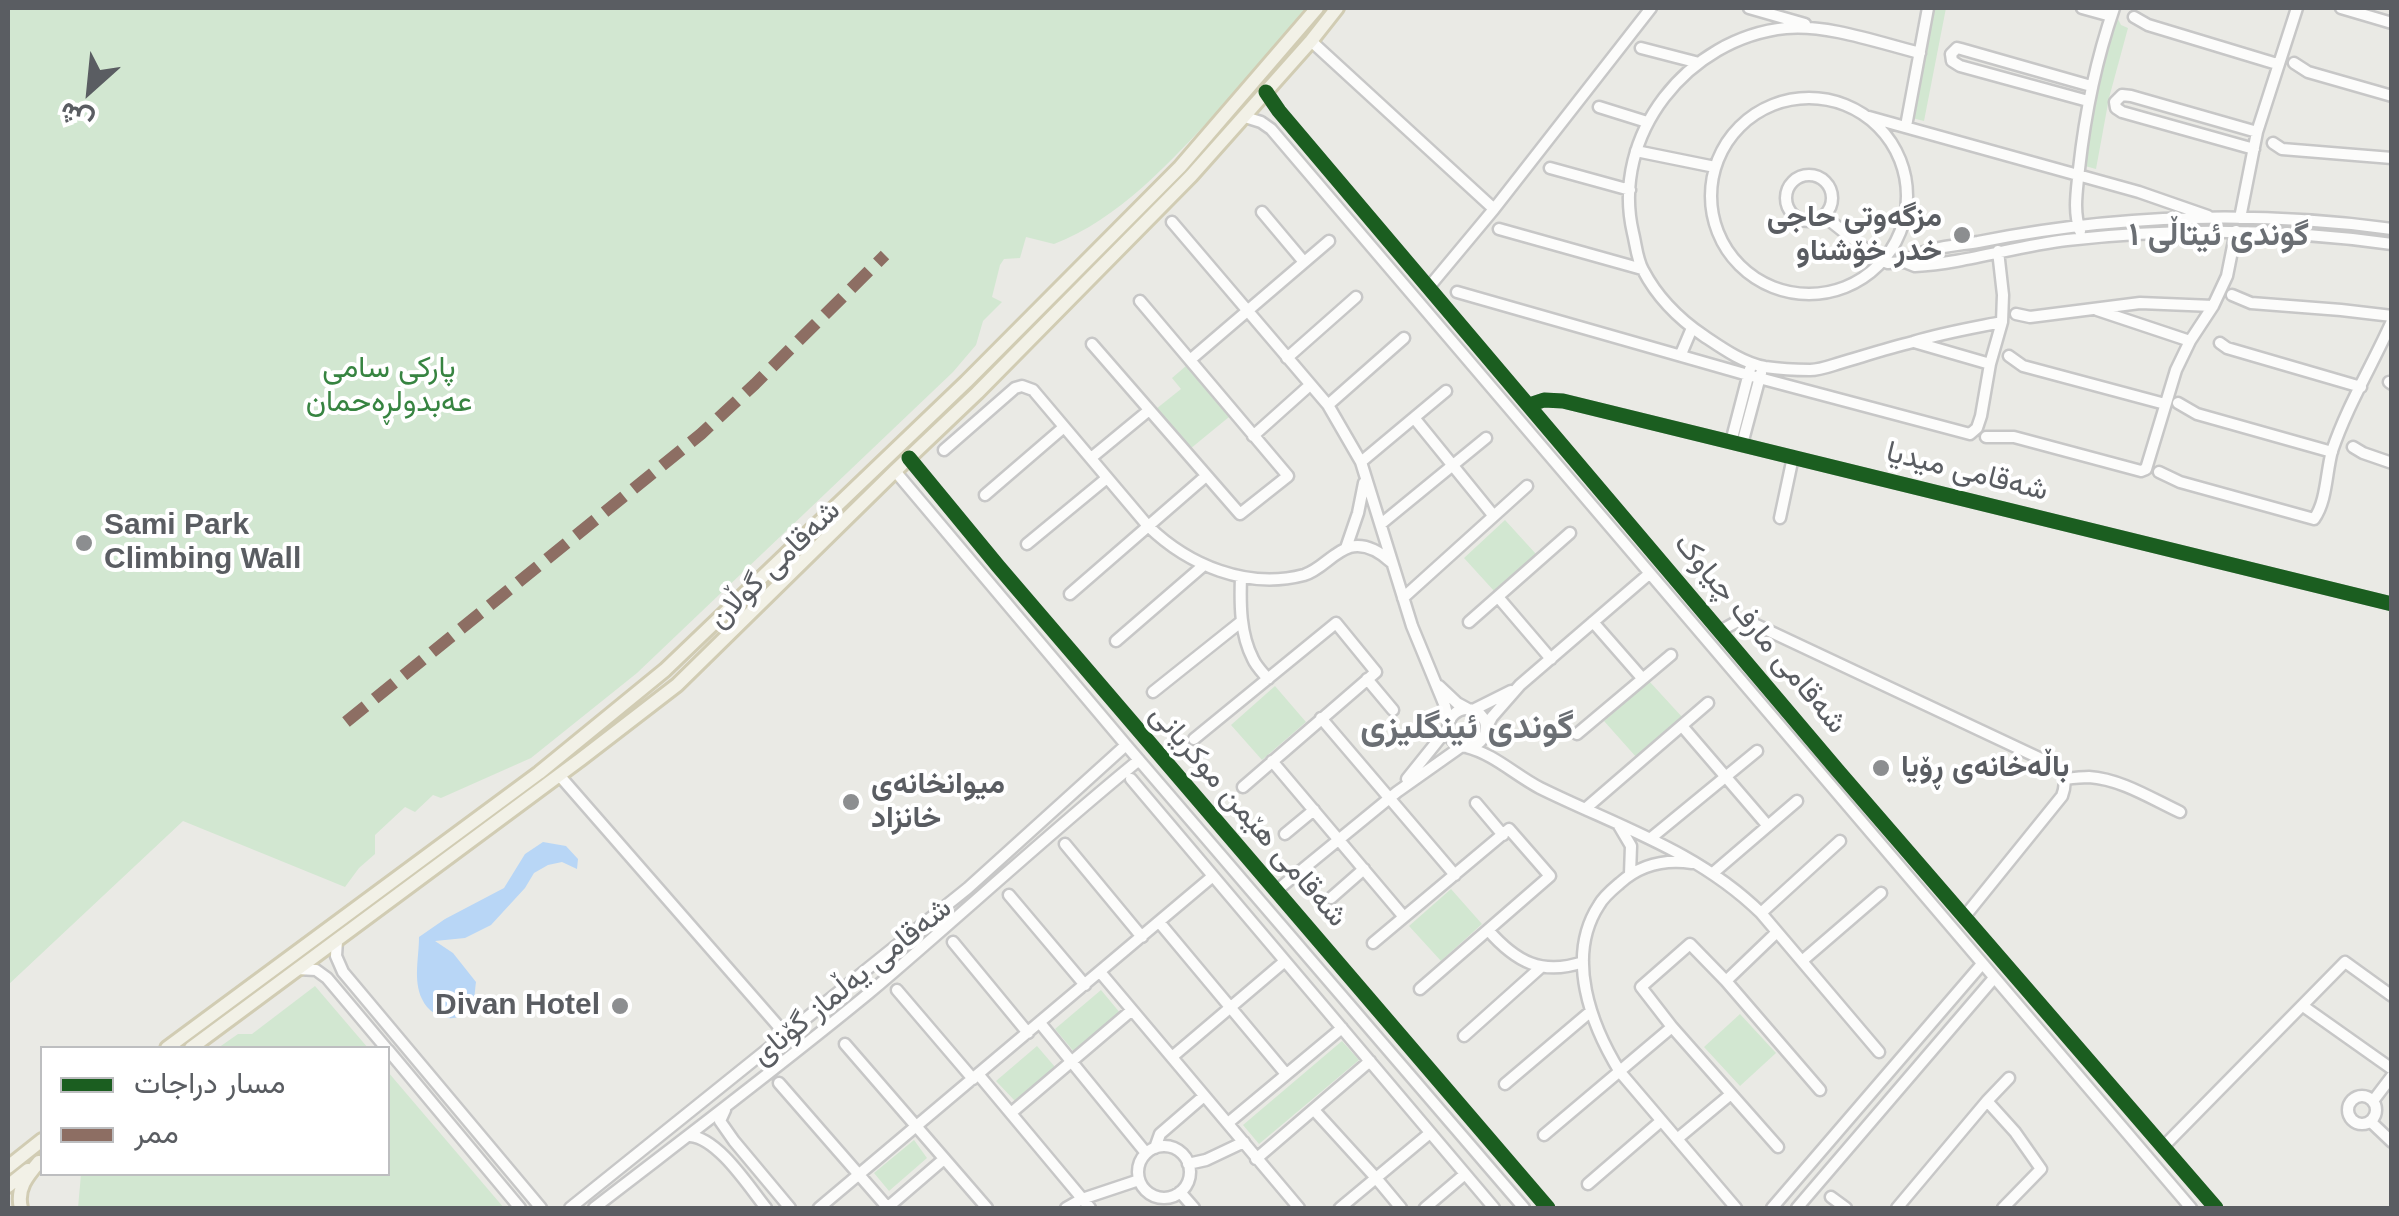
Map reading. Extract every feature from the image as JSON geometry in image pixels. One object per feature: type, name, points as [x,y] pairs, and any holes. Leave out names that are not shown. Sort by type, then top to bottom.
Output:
[{"type":"main road","name":"شەقامی گوڵان","points":[[194,1046],[336,940],[666,670],[924,422],[1180,167],[1317,8]]},
{"type":"main road","name":"شەقامی گوڵان","points":[[170,1046],[559,775],[676,685],[977,393],[1182,185],[1337,8]]},
{"type":"main road","points":[[11,1161],[40,1141]]},
{"type":"main road","points":[[8,1186],[40,1162]]},
{"type":"main road","points":[[20,1208],[20,1190],[40,1162]]},
{"type":"street","points":[[1429,286],[1651,8]]},
{"type":"street","points":[[1749,8],[1920,53]]},
{"type":"street","points":[[1906,126],[1928,8]]},
{"type":"street","points":[[2082,8],[2113,12],[2088,101],[2078,175],[2074,211],[2083,238]]},
{"type":"street","points":[[2240,218],[2256,132],[2297,8]]},
{"type":"street","points":[[2341,8],[2392,23]]},
{"type":"street","points":[[2134,17],[2148,25],[2277,64]]},
{"type":"street","points":[[1831,32],[1790,27],[1756,33],[1699,62],[1668,92],[1646,122],[1636,151],[1630,190],[1631,223],[1642,269],[1666,305],[1692,328],[1756,371],[1814,370],[2002,322]]},
{"type":"street","points":[[1311,41],[1494,209]]},
{"type":"street","points":[[1641,48],[1699,62]]},
{"type":"street","points":[[2088,101],[1964,67],[1952,61],[1951,54],[1961,48],[2092,86]]},
{"type":"street","points":[[2294,63],[2308,72],[2392,96]]},
{"type":"street","name":"شەقامی مارف چیاوک","points":[[1266,92],[1839,772],[2216,1208]]},
{"type":"street","points":[[2254,149],[2122,112],[2115,102],[2126,95],[2256,132]]},
{"type":"street","points":[[1866,117],[1893,146],[1907,185],[1903,226],[1883,262],[1860,280],[1833,292],[1788,292],[1760,282],[1737,264],[1720,239],[1710,196],[1715,167],[1725,144],[1741,125],[1760,111],[1808,98],[1832,101],[1866,117],[2139,192],[2213,218]]},
{"type":"street","points":[[1599,108],[1646,122]]},
{"type":"street","name":"شەقامی مارف چیاوک","points":[[1245,116],[1270,129],[2189,1206]]},
{"type":"street","points":[[2273,143],[2282,149],[2392,158]]},
{"type":"street","points":[[1636,151],[1715,167]]},
{"type":"street","points":[[1550,168],[1630,190]]},
{"type":"street","points":[[1812,175],[1826,182],[1832,196],[1824,216],[1810,222],[1795,218],[1785,197],[1791,183],[1812,175]]},
{"type":"street","points":[[1342,215],[1356,201]]},
{"type":"street","points":[[1262,212],[1304,262]]},
{"type":"street","points":[[1824,216],[1883,262],[1915,266],[2083,238],[2169,232],[2236,231],[2392,244]]},
{"type":"street","points":[[1904,262],[1920,253],[2017,234],[2176,218],[2304,219],[2392,229]]},
{"type":"street","points":[[1172,222],[1328,406],[1361,462],[1412,626],[1446,710],[1451,738],[1485,753],[1540,788],[1651,838],[1740,892],[1879,1052]]},
{"type":"street","points":[[2351,238],[2352,224]]},
{"type":"street","points":[[1499,229],[1642,269]]},
{"type":"street","points":[[1986,438],[2014,437],[2146,469],[2176,370],[2227,276],[2236,231]]},
{"type":"street","points":[[1190,360],[1328,241]]},
{"type":"street","points":[[1457,292],[1756,371],[1815,393],[1970,434],[1978,428],[2002,322],[1998,252]]},
{"type":"street","points":[[2159,472],[2180,482],[2310,520],[2318,515],[2332,452],[2392,318],[2251,303],[2232,295]]},
{"type":"street","points":[[1287,358],[1356,297]]},
{"type":"street","points":[[1092,344],[1240,514],[1288,476],[1140,301]]},
{"type":"street","points":[[2016,314],[2030,317],[2140,304],[2213,306]]},
{"type":"street","points":[[2091,308],[2190,341]]},
{"type":"street","points":[[1680,354],[1692,328]]},
{"type":"street","points":[[1328,406],[1404,338]]},
{"type":"street","points":[[1913,342],[1990,364]]},
{"type":"street","points":[[2220,343],[2361,386]]},
{"type":"street","points":[[2009,356],[2022,366],[2165,404]]},
{"type":"street","points":[[1814,370],[1815,393]]},
{"type":"street","points":[[1737,443],[1756,371]]},
{"type":"street","points":[[1253,436],[1310,385]]},
{"type":"street","points":[[944,450],[1022,386],[1033,390],[1148,526],[1204,565],[1242,577],[1282,578],[1306,574],[1346,548],[1359,546],[1372,548],[1392,563]]},
{"type":"street","points":[[1361,462],[1446,391]]},
{"type":"street","name":"شەقامی میدیا","points":[[1529,405],[1544,400],[1562,401],[2392,604]]},
{"type":"street","points":[[2178,403],[2197,414],[2332,452]]},
{"type":"street","points":[[1091,458],[1148,410]]},
{"type":"street","points":[[1415,420],[1494,515]]},
{"type":"street","points":[[986,495],[1064,427]]},
{"type":"street","points":[[1381,524],[1486,438]]},
{"type":"street","points":[[2353,448],[2392,463]]},
{"type":"street","points":[[1780,518],[1794,457]]},
{"type":"street","name":"شەقامی هێمن موکریانی","points":[[908,458],[1548,1208]]},
{"type":"street","name":"شەقامی هێمن موکریانی","points":[[895,471],[1524,1208]]},
{"type":"street","points":[[1070,594],[1206,476]]},
{"type":"street","points":[[1346,548],[1365,477]]},
{"type":"street","points":[[1026,544],[1107,478]]},
{"type":"street","points":[[1404,598],[1526,486]]},
{"type":"street","points":[[1593,509],[1607,496]]},
{"type":"street","points":[[1469,622],[1570,533]]},
{"type":"street","points":[[1116,641],[1204,565]]},
{"type":"street","points":[[1276,891],[1393,795],[1464,746],[1478,743],[1494,714],[1520,685],[1649,574]]},
{"type":"street","points":[[1242,577],[1242,621],[1253,660],[1268,679]]},
{"type":"street","points":[[997,593],[1011,582]]},
{"type":"street","points":[[1498,597],[1551,659]]},
{"type":"street","points":[[1153,692],[1242,621]]},
{"type":"street","points":[[1720,630],[1738,621],[1750,622],[2061,771],[2065,779],[2062,796],[1965,916]]},
{"type":"street","points":[[1593,622],[1642,678]]},
{"type":"street","points":[[1194,740],[1336,623],[1376,672],[1243,787]]},
{"type":"street","points":[[1578,734],[1670,654]]},
{"type":"street","points":[[1367,680],[1393,710]]},
{"type":"street","points":[[1434,681],[1454,701],[1484,718],[1494,750],[1512,771]]},
{"type":"street","points":[[1393,795],[1440,741],[1454,713],[1520,685]]},
{"type":"street","points":[[1586,809],[1708,703]]},
{"type":"street","points":[[1321,718],[1393,795],[1454,874]]},
{"type":"street","points":[[1682,726],[1768,826]]},
{"type":"street","name":"شەقامی یەڵماز گۆنای","points":[[570,1208],[968,888],[1126,745]]},
{"type":"street","points":[[1651,838],[1757,751]]},
{"type":"street","name":"شەقامی یەڵماز گۆنای","points":[[594,1208],[844,1012],[1139,760]]},
{"type":"street","points":[[1272,761],[1404,917]]},
{"type":"street","points":[[1828,782],[1839,772]]},
{"type":"street","points":[[559,775],[786,1036]]},
{"type":"street","points":[[1131,779],[1494,1208]]},
{"type":"street","points":[[2065,779],[2100,779],[2180,812]]},
{"type":"street","points":[[1713,873],[1797,801]]},
{"type":"street","points":[[1476,804],[1503,834]]},
{"type":"street","points":[[1285,834],[1314,810]]},
{"type":"street","points":[[1617,824],[1631,846],[1630,874]]},
{"type":"street","points":[[1373,944],[1509,829],[1550,876],[1420,989]]},
{"type":"street","points":[[1761,912],[1840,841]]},
{"type":"street","points":[[1065,844],[1142,936]]},
{"type":"street","points":[[1698,864],[1662,862],[1630,874],[1598,906],[1589,928],[1583,962],[1590,1012],[1605,1048],[1620,1072],[1736,1208]]},
{"type":"street","points":[[1330,898],[1364,869]]},
{"type":"street","points":[[819,1208],[1213,876]]},
{"type":"street","points":[[1802,961],[1881,892]]},
{"type":"street","points":[[1009,896],[1085,984]]},
{"type":"street","points":[[1160,922],[1286,1074]]},
{"type":"street","points":[[1488,930],[1518,958],[1540,968],[1583,962]]},
{"type":"street","points":[[1726,981],[1778,932]]},
{"type":"street","points":[[336,940],[336,956],[343,972],[541,1208]]},
{"type":"street","points":[[953,942],[1028,1033]]},
{"type":"street","points":[[1778,1147],[1641,987],[1690,944],[1820,1090]]},
{"type":"street","points":[[1172,1057],[1286,961]]},
{"type":"street","points":[[2163,1147],[2346,962],[2392,996]]},
{"type":"street","points":[[1772,1208],[1982,964]]},
{"type":"street","points":[[1464,1036],[1540,968]]},
{"type":"street","points":[[296,970],[316,970],[332,983],[384,1046]]},
{"type":"street","points":[[332,983],[332,972],[343,972]]},
{"type":"street","points":[[1100,972],[1299,1208]]},
{"type":"street","points":[[1970,978],[1980,993]]},
{"type":"street","points":[[1797,1208],[1994,978]]},
{"type":"street","points":[[897,990],[1010,1113],[1086,1204]]},
{"type":"street","points":[[832,998],[844,1012]]},
{"type":"street","points":[[2303,1006],[2392,1069]]},
{"type":"street","points":[[1010,1113],[1132,1010]]},
{"type":"street","points":[[1505,1084],[1590,1012]]},
{"type":"street","points":[[1040,1022],[1151,1150]]},
{"type":"street","points":[[1544,1135],[1672,1027]]},
{"type":"street","points":[[1228,1123],[1342,1028]]},
{"type":"street","points":[[845,1044],[987,1208]]},
{"type":"street","points":[[390,1053],[520,1208]]},
{"type":"street","points":[[1256,1159],[1370,1061]]},
{"type":"street","points":[[2373,1101],[2392,1076]]},
{"type":"street","points":[[1897,1208],[2010,1078]]},
{"type":"street","points":[[780,1082],[888,1208],[944,1159]]},
{"type":"street","points":[[1430,1098],[1443,1086]]},
{"type":"street","points":[[1677,1139],[1731,1094]]},
{"type":"street","points":[[1194,1208],[1176,1195],[1155,1197],[1142,1188],[1138,1165],[1160,1134],[1204,1096]]},
{"type":"street","points":[[2365,1096],[2373,1101],[2376,1114],[2371,1122],[2357,1124],[2350,1118],[2348,1108],[2356,1098],[2365,1096]]},
{"type":"street","points":[[1987,1101],[2041,1169],[2003,1208]]},
{"type":"street","points":[[728,1104],[720,1120],[790,1208]]},
{"type":"street","points":[[1314,1110],[1400,1208]]},
{"type":"street","points":[[1588,1184],[1661,1121]]},
{"type":"street","points":[[2371,1122],[2392,1142]]},
{"type":"street","points":[[1340,1208],[1430,1133]]},
{"type":"street","points":[[690,1136],[714,1146],[766,1208]]},
{"type":"street","points":[[1188,1164],[1244,1142]]},
{"type":"street","points":[[1151,1150],[1172,1148],[1188,1164],[1189,1180],[1163,1208]]},
{"type":"street","points":[[1425,1208],[1466,1174]]},
{"type":"street","points":[[1066,1208],[1086,1204],[1138,1180]]},
{"type":"street","points":[[2189,1206],[2202,1192]]},
{"type":"street","points":[[1831,1196],[1846,1208]]},
{"type":"green space","name":"پارکی سامی عەبدولڕەحمان","points":[[8,8],[1308,8],[1198,132],[1121,205],[1054,244],[1026,237],[1020,258],[1004,259],[1000,265],[992,297],[1002,302],[983,321],[976,345],[953,372],[637,673],[531,758],[441,798],[433,795],[415,812],[405,807],[375,835],[375,854],[345,887],[183,821],[8,985]]},
{"type":"green space","points":[[1934,8],[1946,8],[1924,121],[1912,118],[1920,60]]},
{"type":"green space","points":[[2117,17],[2128,28],[2109,98],[2096,169],[2085,166],[2096,95]]},
{"type":"green space","points":[[1186,366],[1229,417],[1190,449],[1156,409],[1181,389],[1172,378]]},
{"type":"green space","points":[[1505,520],[1536,554],[1495,592],[1464,558]]},
{"type":"green space","points":[[1649,681],[1683,718],[1637,758],[1604,721]]},
{"type":"green space","points":[[1275,686],[1306,722],[1262,760],[1231,725]]},
{"type":"green space","points":[[1451,889],[1482,924],[1441,961],[1409,926]]},
{"type":"green space","points":[[315,986],[366,1046],[221,1046],[238,1034],[252,1034]]},
{"type":"green space","points":[[1101,990],[1121,1014],[1075,1053],[1055,1029]]},
{"type":"green space","points":[[1740,1014],[1776,1053],[1740,1086],[1704,1047]]},
{"type":"green space","points":[[1342,1041],[1359,1060],[1259,1144],[1243,1125]]},
{"type":"green space","points":[[1037,1046],[1055,1067],[1015,1101],[996,1081]]},
{"type":"green space","points":[[390,1074],[504,1208],[78,1208],[81,1176],[390,1176]]},
{"type":"green space","points":[[914,1140],[927,1158],[889,1191],[874,1173]]},
{"type":"water","points":[[543,842],[566,846],[578,859],[577,869],[562,862],[548,865],[534,873],[491,925],[465,938],[435,941],[453,953],[476,982],[467,1012],[446,1018],[432,1011],[422,999],[418,984],[419,937],[504,888],[525,854]]},
{"type":"marked path","points":[[346,722],[701,434],[885,255]]},
{"type":"cycle path","points":[[1266,92],[1839,772],[2216,1208]]},
{"type":"cycle path","points":[[1529,405],[1544,400],[1563,401],[2392,604]]},
{"type":"cycle path","points":[[909,458],[1548,1208]]},
{"type":"place","name":"مزگه‌وتی حاجی خدر خۆشناو","points":[[1962,235]]},
{"type":"place","name":"Sami Park Climbing Wall","points":[[84,543]]},
{"type":"place","name":"باڵەخانەی ڕۆیا","points":[[1881,768]]},
{"type":"place","name":"میوانخانەی خانزاد","points":[[851,802]]},
{"type":"place","name":"Divan Hotel","points":[[620,1006]]},
{"type":"district","name":"گوندی ئیتاڵی ١","points":[[2219,236]]},
{"type":"district","name":"گوندی ئینگلیزی","points":[[1467,728]]}]
